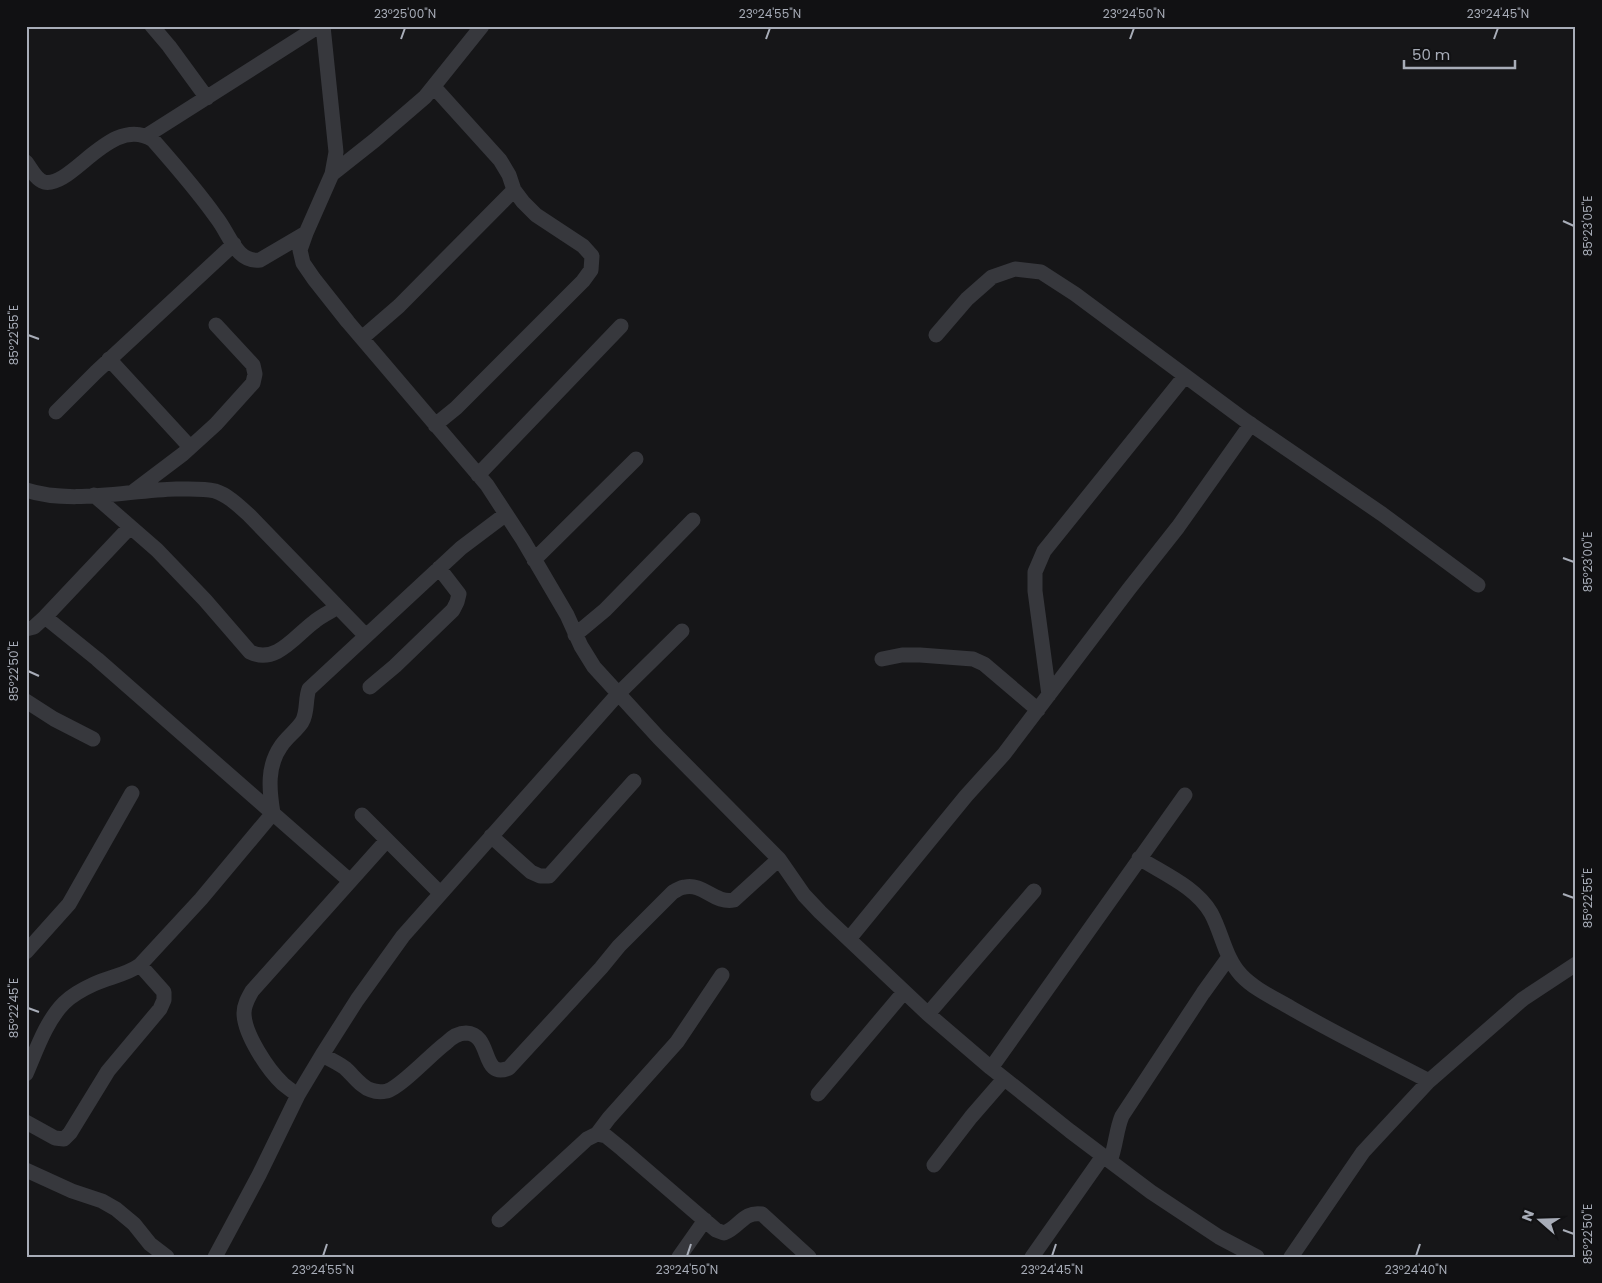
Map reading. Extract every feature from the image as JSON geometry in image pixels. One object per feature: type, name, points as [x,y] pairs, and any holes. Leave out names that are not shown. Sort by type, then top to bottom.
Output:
[{"type":"street","points":[[152,26],[207,98]]},
{"type":"street","points":[[146,136],[319,26]]},
{"type":"street","points":[[324,26],[336,152],[332,174],[300,250],[303,263],[362,338],[478,475],[506,514],[534,560],[567,615],[575,635],[594,667],[659,738],[778,860],[792,876],[804,895],[820,912],[928,1014],[1004,1079],[1151,1192],[1219,1237],[1257,1257]]},
{"type":"street","points":[[332,174],[425,97],[482,26]]},
{"type":"street","points":[[434,87],[500,160],[509,175],[514,190],[522,202],[536,215],[583,246],[592,256],[591,270],[583,282],[456,408],[435,425]]},
{"type":"street","points":[[26,162],[37,178],[43,182],[52,182],[112,140],[126,135],[146,136],[153,140],[197,191],[238,251],[245,257],[254,261],[260,260],[306,233]]},
{"type":"street","points":[[362,338],[398,306],[514,190]]},
{"type":"street","points":[[56,412],[234,244]]},
{"type":"street","points":[[936,335],[968,299],[992,277],[1014,269],[1041,272],[1076,294],[1251,424],[1382,514],[1478,585]]},
{"type":"street","points":[[134,491],[216,424],[253,383],[255,374],[252,365],[216,325]]},
{"type":"street","points":[[478,475],[621,326]]},
{"type":"street","points":[[109,360],[190,447]]},
{"type":"street","points":[[1049,695],[1034,591],[1035,572],[1044,551],[1185,376]]},
{"type":"street","points":[[849,939],[966,796],[1004,754],[1183,520],[1251,424]]},
{"type":"street","points":[[534,560],[636,458]]},
{"type":"street","points":[[26,490],[66,496],[134,491],[195,489],[215,491],[231,499],[249,516],[366,636]]},
{"type":"street","points":[[94,495],[157,550],[250,652],[257,656],[264,656],[290,644],[313,622],[338,607]]},
{"type":"street","points":[[26,1074],[52,1019],[64,1003],[82,990],[134,970],[140,965],[201,899],[273,813],[270,794],[271,769],[275,756],[282,745],[302,722],[309,689],[461,548],[506,514]]},
{"type":"street","points":[[575,635],[605,610],[693,520]]},
{"type":"street","points":[[26,629],[34,627],[45,617],[130,527]]},
{"type":"street","points":[[370,687],[395,666],[453,610],[459,594],[439,568]]},
{"type":"street","points":[[45,617],[97,659],[350,881]]},
{"type":"street","points":[[215,1257],[259,1175],[298,1096],[357,1000],[398,944],[491,836],[618,694],[682,631]]},
{"type":"street","points":[[882,659],[902,655],[920,655],[973,659],[984,664],[1038,710]]},
{"type":"street","points":[[26,701],[54,719],[93,739]]},
{"type":"street","points":[[491,836],[531,872],[540,876],[549,876],[634,781]]},
{"type":"street","points":[[26,952],[69,904],[132,793]]},
{"type":"street","points":[[991,1068],[1185,795]]},
{"type":"street","points":[[362,814],[440,894]]},
{"type":"street","points":[[298,1096],[270,1070],[260,1054],[248,1029],[244,1014],[246,1001],[252,991],[386,840]]},
{"type":"street","points":[[1140,858],[1202,899],[1212,914],[1229,957],[1240,974],[1259,989],[1308,1018],[1429,1081]]},
{"type":"street","points":[[322,1055],[344,1067],[370,1090],[387,1091],[397,1085],[435,1051],[455,1036],[464,1032],[474,1034],[480,1039],[490,1063],[495,1070],[502,1071],[509,1068],[619,946],[674,892],[684,887],[695,887],[718,900],[727,902],[734,900],[778,860]]},
{"type":"street","points":[[928,1014],[1034,891]]},
{"type":"street","points":[[1032,1257],[1115,1149],[1117,1129],[1122,1116],[1229,957]]},
{"type":"street","points":[[1291,1257],[1364,1152],[1429,1081],[1522,998],[1576,964]]},
{"type":"street","points":[[26,1122],[55,1138],[64,1139],[70,1133],[108,1071],[160,1009],[164,1000],[164,992],[140,965]]},
{"type":"street","points":[[500,1220],[587,1139],[597,1134],[608,1118],[677,1042],[722,975]]},
{"type":"street","points":[[818,1094],[904,992]]},
{"type":"street","points":[[934,1164],[1004,1079]]},
{"type":"street","points":[[597,1134],[606,1136],[716,1230],[724,1232],[731,1230],[744,1218],[753,1213],[762,1214],[809,1257]]},
{"type":"street","points":[[26,1170],[72,1191],[102,1201],[116,1209],[134,1224],[150,1244],[167,1257]]},
{"type":"street","points":[[679,1257],[705,1220]]}]
